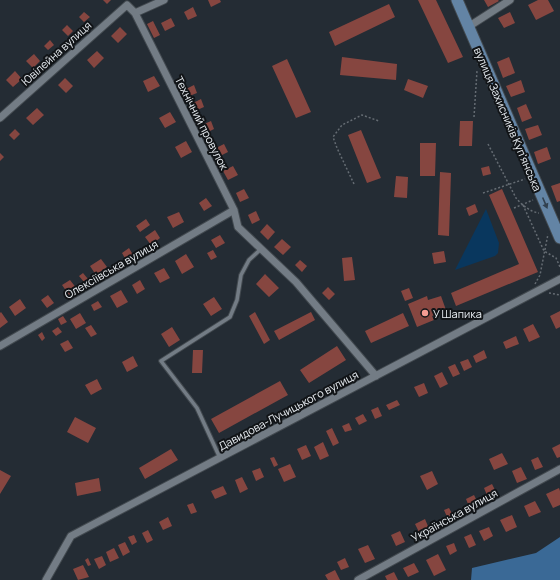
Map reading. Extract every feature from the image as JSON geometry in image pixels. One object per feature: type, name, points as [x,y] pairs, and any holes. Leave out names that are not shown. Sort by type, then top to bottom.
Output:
[{"type":"main road","name":"вулиця Захисників Куп'янська","points":[[457,0],[560,238]]},
{"type":"street","points":[[135,13],[164,0]]},
{"type":"street","points":[[468,26],[510,0]]},
{"type":"street","name":"Технічний провулок","points":[[127,5],[135,13],[234,210],[238,227],[296,282],[376,376]]},
{"type":"street","name":"Ювілейна вулиця","points":[[0,118],[127,5]]},
{"type":"street","name":"Олексіївська вулиця","points":[[0,346],[234,210]]},
{"type":"street","name":"Давидова-Лучицького вулиця","points":[[46,580],[70,536],[560,279]]},
{"type":"street","name":"Українська вулиця","points":[[358,580],[560,469]]},
{"type":"lane","points":[[220,458],[197,408],[161,361],[230,317],[236,300],[241,275],[249,260],[261,248]]},
{"type":"path","points":[[474,117],[478,66],[481,72]]},
{"type":"path","points":[[354,184],[333,137],[342,125],[362,115],[379,121]]},
{"type":"path","points":[[488,144],[516,198],[534,212],[541,213]]},
{"type":"path","points":[[483,193],[526,178],[528,182]]},
{"type":"path","points":[[514,208],[535,199]]},
{"type":"path","points":[[522,204],[544,251],[556,258],[560,267]]},
{"type":"path","points":[[534,285],[540,275],[548,232]]},
{"type":"path","points":[[455,315],[488,310]]},
{"type":"shaded area","points":[[486,209],[499,243],[498,253],[495,256],[455,270]]},
{"type":"shaded area","points":[[560,537],[560,580],[471,580],[472,568],[536,553]]},
{"type":"building","points":[[103,0],[111,0],[107,4]]},
{"type":"building","points":[[208,0],[220,0],[221,2],[211,7]]},
{"type":"building","points":[[418,0],[436,0],[463,57],[448,63]]},
{"type":"building","points":[[484,0],[498,0],[499,1],[488,7]]},
{"type":"building","points":[[538,0],[548,0],[554,11],[536,20],[528,5]]},
{"type":"building","points":[[389,4],[395,17],[335,46],[329,32]]},
{"type":"building","points":[[193,7],[197,16],[188,20],[184,12]]},
{"type":"building","points":[[84,12],[90,17],[84,22],[79,17]]},
{"type":"building","points":[[510,12],[515,23],[504,28],[498,18]]},
{"type":"building","points":[[171,18],[175,26],[165,31],[161,23]]},
{"type":"building","points":[[153,21],[160,35],[154,38],[147,24]]},
{"type":"building","points":[[67,25],[73,31],[68,36],[62,30]]},
{"type":"building","points":[[120,27],[127,34],[118,43],[111,36]]},
{"type":"building","points":[[50,40],[54,45],[48,50],[44,46]]},
{"type":"building","points":[[97,51],[104,58],[94,68],[87,60]]},
{"type":"building","points":[[34,54],[40,61],[33,68],[26,61]]},
{"type":"building","points":[[342,57],[397,64],[396,80],[340,75]]},
{"type":"building","points":[[509,57],[515,73],[503,78],[497,62]]},
{"type":"building","points":[[287,59],[311,112],[296,118],[272,66]]},
{"type":"building","points":[[15,71],[22,79],[13,87],[6,80]]},
{"type":"building","points":[[154,76],[160,86],[148,92],[143,81]]},
{"type":"building","points":[[65,78],[73,86],[66,93],[58,85]]},
{"type":"building","points":[[408,79],[428,86],[423,98],[404,90]]},
{"type":"building","points":[[521,80],[525,92],[511,97],[506,86]]},
{"type":"building","points":[[194,85],[197,93],[187,97],[184,90]]},
{"type":"building","points":[[201,99],[204,107],[195,111],[191,104]]},
{"type":"building","points":[[526,104],[532,118],[522,122],[517,108]]},
{"type":"building","points":[[37,108],[44,115],[33,125],[26,118]]},
{"type":"building","points":[[170,112],[176,122],[165,128],[159,118]]},
{"type":"building","points":[[211,121],[214,129],[206,133],[202,125]]},
{"type":"building","points":[[460,121],[473,121],[472,146],[459,146]]},
{"type":"building","points":[[538,125],[542,135],[529,140],[525,129]]},
{"type":"building","points":[[15,129],[20,134],[14,140],[9,135]]},
{"type":"building","points":[[361,130],[381,178],[367,183],[348,135]]},
{"type":"building","points":[[186,141],[192,152],[181,158],[175,147]]},
{"type":"building","points":[[420,143],[436,143],[435,176],[420,176]]},
{"type":"building","points":[[224,144],[228,152],[218,157],[214,149]]},
{"type":"building","points":[[547,147],[551,159],[538,164],[534,152]]},
{"type":"building","points":[[0,153],[4,157],[0,161]]},
{"type":"building","points":[[233,166],[238,175],[228,180],[223,171]]},
{"type":"building","points":[[489,166],[491,174],[483,176],[481,168]]},
{"type":"building","points":[[440,172],[451,173],[449,236],[438,235]]},
{"type":"building","points":[[396,176],[408,177],[407,198],[394,197]]},
{"type":"building","points":[[560,183],[560,201],[557,202],[551,186]]},
{"type":"building","points":[[244,189],[249,198],[240,202],[236,193]]},
{"type":"building","points":[[502,189],[538,272],[456,306],[451,293],[519,264],[489,195]]},
{"type":"building","points":[[206,198],[212,206],[204,211],[199,203]]},
{"type":"building","points":[[475,204],[478,212],[469,216],[466,208]]},
{"type":"building","points":[[256,211],[260,220],[252,224],[248,215]]},
{"type":"building","points":[[179,212],[184,222],[173,228],[167,217]]},
{"type":"building","points":[[146,219],[150,225],[140,232],[136,226]]},
{"type":"building","points":[[267,224],[275,232],[268,240],[260,232]]},
{"type":"building","points":[[155,230],[160,238],[151,245],[145,237]]},
{"type":"building","points":[[220,235],[225,243],[216,248],[211,240]]},
{"type":"building","points":[[282,239],[291,247],[283,255],[274,247]]},
{"type":"building","points":[[129,248],[133,255],[126,260],[122,253]]},
{"type":"building","points":[[213,250],[217,257],[211,260],[207,253]]},
{"type":"building","points":[[444,251],[446,262],[434,264],[432,253]]},
{"type":"building","points":[[186,254],[194,267],[182,274],[175,261]]},
{"type":"building","points":[[352,257],[355,280],[344,281],[342,258]]},
{"type":"building","points":[[101,259],[107,267],[96,275],[90,266]]},
{"type":"building","points":[[300,260],[307,266],[302,272],[295,265]]},
{"type":"building","points":[[164,268],[170,278],[160,283],[154,273]]},
{"type":"building","points":[[83,273],[88,279],[84,282],[79,276]]},
{"type":"building","points":[[265,274],[279,288],[269,297],[256,284]]},
{"type":"building","points":[[70,280],[77,289],[69,295],[62,285]]},
{"type":"building","points":[[140,280],[145,289],[137,294],[132,285]]},
{"type":"building","points":[[328,287],[335,294],[329,300],[322,293]]},
{"type":"building","points":[[409,288],[413,298],[405,301],[401,291]]},
{"type":"building","points":[[121,290],[128,302],[117,308],[110,296]]},
{"type":"building","points":[[48,295],[54,303],[47,308],[41,300]]},
{"type":"building","name":"У Шапика","points":[[427,296],[428,300],[441,296],[446,310],[432,316],[434,320],[417,327],[408,304]]},
{"type":"building","points":[[214,297],[222,309],[211,316],[203,304]]},
{"type":"building","points":[[20,299],[26,308],[15,316],[9,307]]},
{"type":"building","points":[[98,301],[102,307],[94,311],[91,305]]},
{"type":"building","points":[[560,311],[560,327],[556,329],[550,316]]},
{"type":"building","points":[[1,312],[8,322],[0,328],[0,313]]},
{"type":"building","points":[[255,312],[270,340],[264,344],[249,316]]},
{"type":"building","points":[[311,312],[315,320],[279,340],[274,331]]},
{"type":"building","points":[[80,313],[86,323],[76,329],[70,319]]},
{"type":"building","points":[[403,313],[409,326],[371,343],[365,331]]},
{"type":"building","points":[[63,316],[67,322],[61,325],[58,319]]},
{"type":"building","points":[[533,324],[540,337],[529,342],[523,329]]},
{"type":"building","points":[[91,325],[97,334],[91,337],[85,328]]},
{"type":"building","points":[[58,327],[62,332],[56,336],[52,331]]},
{"type":"building","points":[[172,327],[180,340],[169,347],[161,334]]},
{"type":"building","points":[[42,332],[45,338],[42,341],[38,335]]},
{"type":"building","points":[[516,336],[519,344],[506,349],[503,342]]},
{"type":"building","points":[[68,340],[73,348],[65,352],[60,344]]},
{"type":"building","points":[[337,346],[346,360],[309,383],[300,370]]},
{"type":"building","points":[[193,350],[203,350],[202,373],[192,373]]},
{"type":"building","points":[[484,350],[487,358],[476,363],[473,356]]},
{"type":"building","points":[[133,356],[138,366],[127,372],[122,362]]},
{"type":"building","points":[[468,359],[472,367],[464,371],[460,362]]},
{"type":"building","points":[[455,364],[460,374],[453,377],[448,367]]},
{"type":"building","points":[[442,372],[448,384],[440,388],[434,376]]},
{"type":"building","points":[[97,379],[102,389],[91,395],[85,385]]},
{"type":"building","points":[[280,381],[288,395],[219,433],[211,419]]},
{"type":"building","points":[[424,383],[428,393],[419,397],[414,387]]},
{"type":"building","points":[[397,400],[400,405],[389,410],[386,405]]},
{"type":"building","points":[[378,407],[382,416],[375,419],[371,410]]},
{"type":"building","points":[[363,414],[367,421],[359,425],[355,418]]},
{"type":"building","points":[[75,417],[96,428],[88,443],[67,432]]},
{"type":"building","points":[[349,423],[352,430],[345,432],[342,426]]},
{"type":"building","points":[[332,428],[339,443],[333,446],[326,431]]},
{"type":"building","points":[[323,442],[329,456],[320,460],[314,447]]},
{"type":"building","points":[[560,444],[560,457],[557,458],[552,448]]},
{"type":"building","points":[[306,445],[311,456],[302,460],[297,449]]},
{"type":"building","points":[[171,449],[178,460],[145,479],[139,468]]},
{"type":"building","points":[[502,453],[508,464],[494,470],[489,459]]},
{"type":"building","points":[[274,457],[278,465],[274,467],[270,458]]},
{"type":"building","points":[[538,457],[543,467],[535,470],[531,460]]},
{"type":"building","points":[[290,464],[296,477],[284,482],[278,469]]},
{"type":"building","points":[[521,467],[527,479],[517,483],[512,471]]},
{"type":"building","points":[[260,468],[264,477],[256,481],[252,471]]},
{"type":"building","points":[[0,470],[11,476],[0,494]]},
{"type":"building","points":[[432,471],[438,484],[427,490],[420,476]]},
{"type":"building","points":[[242,477],[248,489],[240,493],[235,480]]},
{"type":"building","points":[[99,478],[101,491],[77,496],[75,483]]},
{"type":"building","points":[[492,484],[498,496],[489,500],[484,488]]},
{"type":"building","points":[[223,486],[227,494],[215,499],[211,491]]},
{"type":"building","points":[[559,488],[560,505],[553,508],[546,494]]},
{"type":"building","points":[[474,495],[479,505],[470,509],[466,499]]},
{"type":"building","points":[[535,501],[541,512],[529,517],[524,506]]},
{"type":"building","points":[[193,503],[197,512],[191,514],[187,505]]},
{"type":"building","points":[[449,508],[454,517],[448,519],[444,510]]},
{"type":"building","points":[[512,515],[517,527],[506,532],[500,520]]},
{"type":"building","points":[[168,517],[172,526],[163,530],[159,522]]},
{"type":"building","points":[[425,519],[430,531],[421,536],[415,524]]},
{"type":"building","points":[[489,527],[493,536],[484,541],[479,531]]},
{"type":"building","points":[[148,530],[153,540],[147,543],[142,533]]},
{"type":"building","points":[[400,531],[405,542],[396,546],[391,535]]},
{"type":"building","points":[[471,534],[476,545],[469,548],[464,537]]},
{"type":"building","points":[[134,535],[137,542],[132,545],[128,537]]},
{"type":"building","points":[[125,542],[130,552],[123,556],[118,545]]},
{"type":"building","points":[[454,543],[457,551],[450,555],[446,546]]},
{"type":"building","points":[[368,545],[375,559],[365,563],[358,549]]},
{"type":"building","points":[[114,548],[119,558],[110,562],[106,552]]},
{"type":"building","points":[[438,554],[446,570],[434,576],[426,560]]},
{"type":"building","points":[[102,556],[106,565],[99,569],[94,559]]},
{"type":"building","points":[[88,558],[91,565],[88,566],[85,560]]},
{"type":"building","points":[[345,558],[349,567],[341,570],[337,562]]},
{"type":"building","points":[[414,563],[419,572],[408,577],[403,568]]},
{"type":"building","points":[[83,565],[89,577],[78,580],[73,569]]},
{"type":"building","points":[[335,570],[340,580],[328,580],[325,575]]},
{"type":"building","points":[[394,572],[398,580],[387,580],[385,576]]},
{"type":"place","name":"У Шапика","points":[[425,313]]}]
